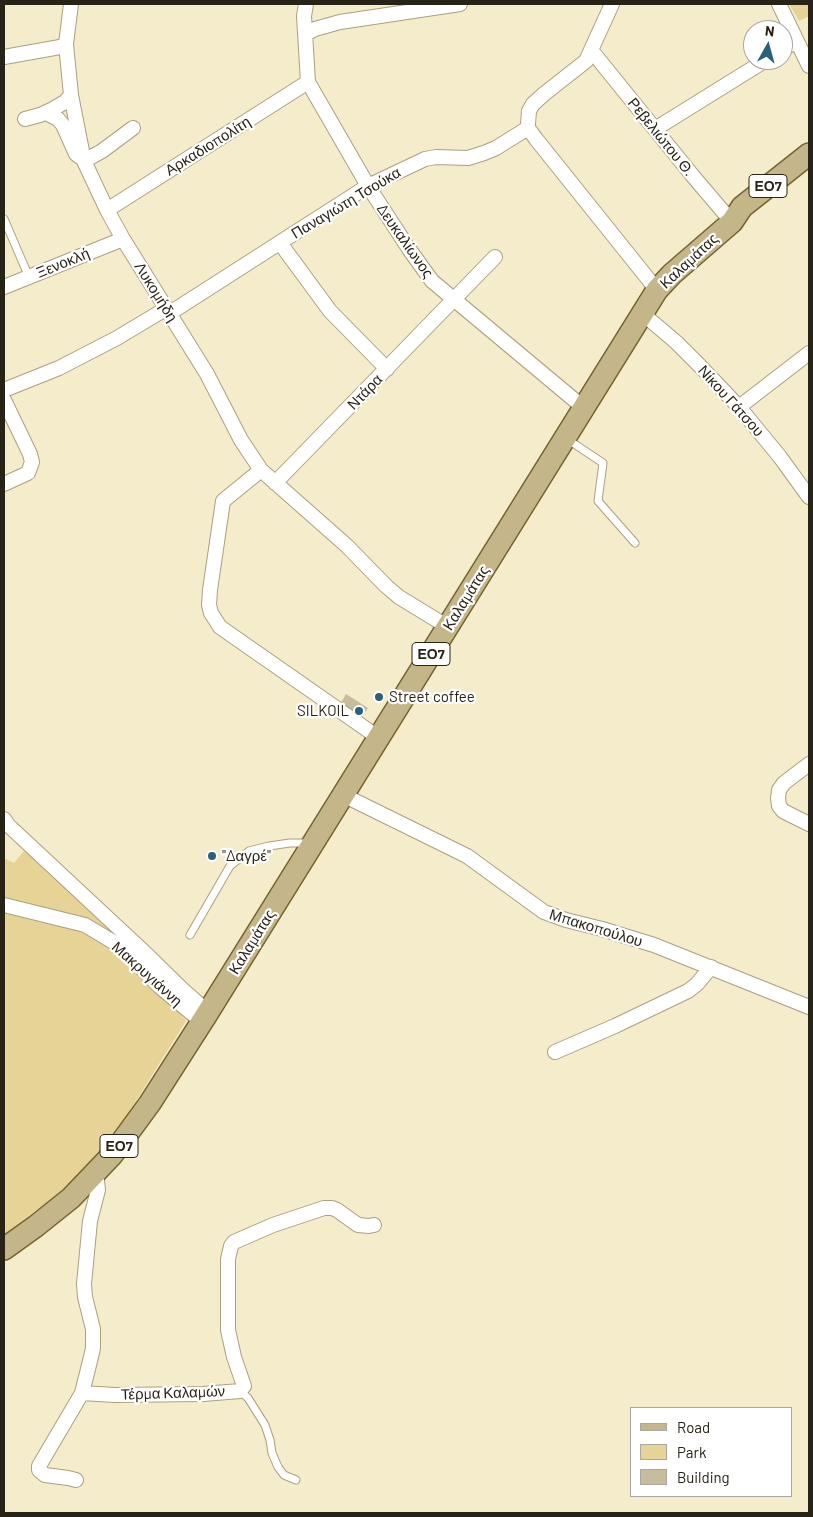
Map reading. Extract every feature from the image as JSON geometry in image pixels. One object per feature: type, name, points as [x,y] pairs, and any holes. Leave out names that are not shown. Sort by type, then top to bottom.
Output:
[{"type":"main road","name":"Καλαμάτας","points":[[205,1017],[658,290],[680,267],[732,222],[742,207],[809,154]]},
{"type":"main road","name":"Καλαμάτας","points":[[732,222],[750,217],[809,171]]},
{"type":"main road","name":"ΕΟ7","points":[[4,1249],[71,1198],[112,1155],[150,1103],[205,1017]]},
{"type":"street","points":[[71,4],[66,44],[71,95],[84,161]]},
{"type":"street","points":[[306,34],[340,22],[460,4]]},
{"type":"street","points":[[612,4],[586,61],[533,104],[528,115],[528,128],[658,290]]},
{"type":"street","points":[[779,4],[809,66]]},
{"type":"street","points":[[304,8],[308,82]]},
{"type":"street","points":[[793,43],[797,41]]},
{"type":"street","points":[[4,57],[60,47],[66,44]]},
{"type":"street","name":"Ρεβελιώτου Θ.","points":[[591,50],[732,222]]},
{"type":"street","points":[[655,129],[750,70]]},
{"type":"street","name":"Δευκαλίωνος","points":[[308,82],[368,186],[432,281],[584,408]]},
{"type":"street","name":"Αρκαδιοπολίτη","points":[[107,210],[308,82]]},
{"type":"street","points":[[25,120],[46,113],[64,102],[71,95]]},
{"type":"street","points":[[46,113],[63,124],[76,154],[84,161]]},
{"type":"street","points":[[84,161],[102,151],[132,128]]},
{"type":"street","name":"Παναγιώτη Τσούκα","points":[[4,390],[60,368],[168,311],[280,243],[368,186],[425,159],[436,157],[468,158],[484,153],[496,148],[528,128]]},
{"type":"street","name":"Λυκομήδη","points":[[84,161],[123,239],[207,374],[241,440],[261,470],[334,534],[399,597],[448,627]]},
{"type":"street","name":"Ξενοκλή","points":[[4,287],[123,239]]},
{"type":"street","points":[[280,243],[330,311],[387,369]]},
{"type":"street","name":"Ντάρα","points":[[275,483],[495,257]]},
{"type":"street","name":"Νίκου Γάτσου","points":[[642,314],[676,342],[738,407],[780,457],[809,497]]},
{"type":"street","points":[[738,407],[809,353]]},
{"type":"street","points":[[4,400],[32,462],[28,473],[4,484]]},
{"type":"street","points":[[261,470],[223,501],[210,590],[210,613],[220,626],[379,738]]},
{"type":"street","points":[[809,764],[784,783],[779,790],[778,798],[779,806],[783,811],[809,824]]},
{"type":"street","name":"Μπακοπούλου","points":[[343,795],[468,856],[544,912],[648,943],[809,1007]]},
{"type":"street","points":[[4,819],[8,825],[183,990],[205,1017]]},
{"type":"street","name":"Μακρυγιάννη","points":[[4,905],[85,925],[120,946],[159,986],[205,1017]]},
{"type":"street","points":[[555,1052],[688,992],[712,967]]},
{"type":"street","points":[[76,1480],[45,1475],[39,1470],[39,1466],[82,1393],[93,1348],[93,1329],[85,1297],[84,1284],[90,1221],[98,1190],[97,1180],[94,1175]]},
{"type":"street","name":"Τέρμα Καλαμών","points":[[82,1393],[115,1395],[203,1394],[220,1391],[240,1391],[244,1386],[234,1357],[228,1330],[228,1259],[234,1242],[273,1225],[324,1208],[337,1210],[358,1225],[374,1225]]},
{"type":"lane","points":[[4,219],[29,277]]},
{"type":"lane","points":[[566,438],[603,464],[598,501],[635,543]]},
{"type":"lane","points":[[190,935],[230,866],[249,851],[276,845],[313,844]]},
{"type":"lane","points":[[240,1391],[248,1398],[265,1425],[278,1468],[284,1475],[296,1480]]},
{"type":"green space","points":[[789,4],[809,4],[809,16],[799,21]]},
{"type":"green space","points":[[28,846],[177,989],[174,1007],[186,1021],[119,1128],[73,1183],[4,1234],[4,858],[14,863]]},
{"type":"building","points":[[346,694],[368,708],[361,719],[339,706]]},
{"type":"place","name":"Street coffee","points":[[379,697]]},
{"type":"place","name":"SILKOIL","points":[[359,711]]},
{"type":"place","name":"\"Δαγρέ\"","points":[[212,856]]}]
